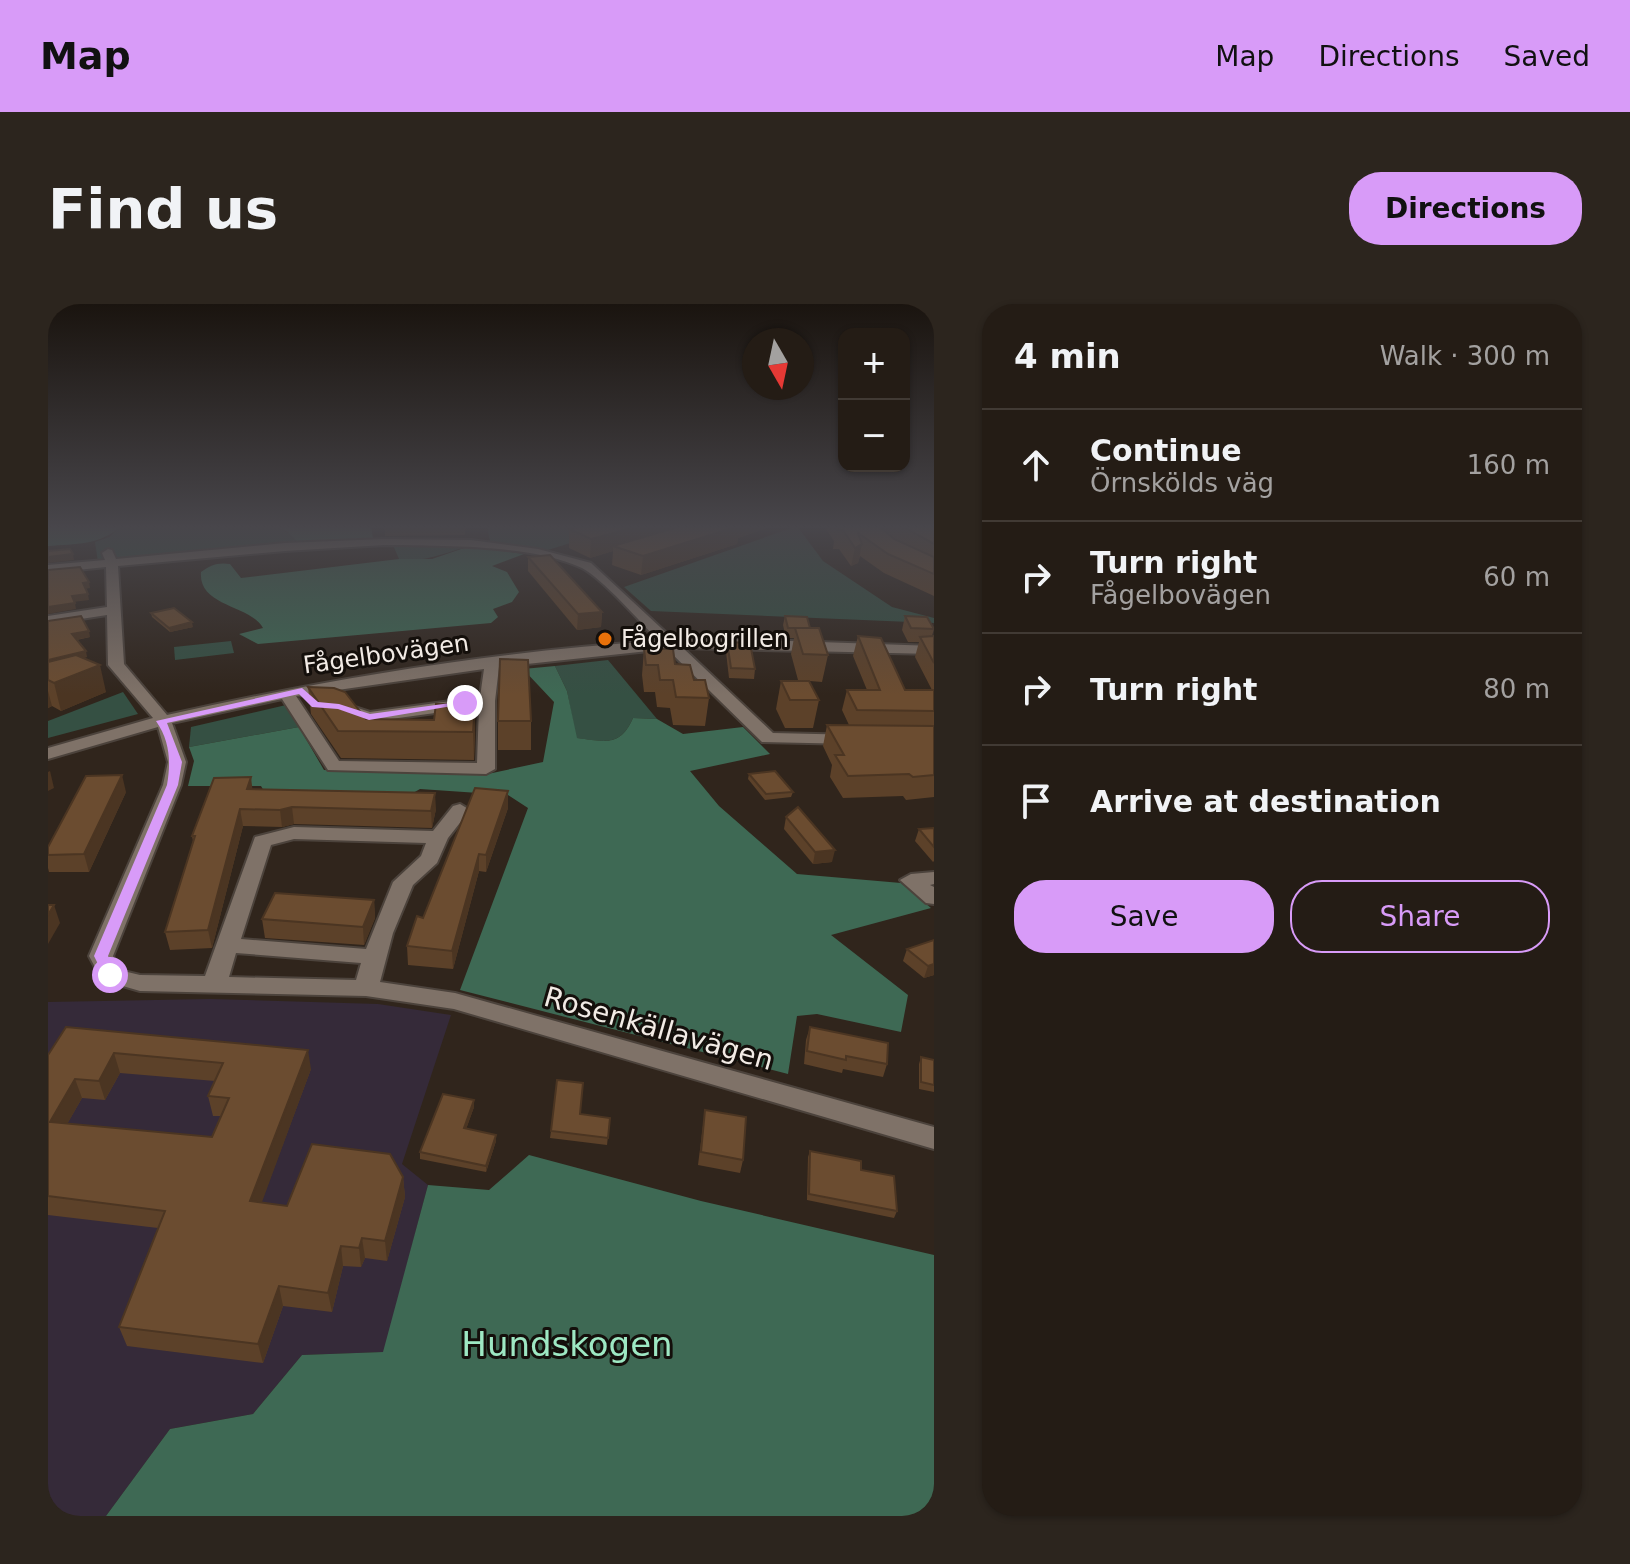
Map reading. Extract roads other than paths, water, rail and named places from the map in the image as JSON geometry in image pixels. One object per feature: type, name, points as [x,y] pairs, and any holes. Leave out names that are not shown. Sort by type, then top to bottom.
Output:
[{"type":"street","points":[[111,583],[110,667],[161,721]]},
{"type":"street","points":[[606,583],[768,738],[874,739]]},
{"type":"street","points":[[48,620],[112,610]]},
{"type":"street","name":"Fågelbovägen","points":[[48,754],[161,721],[294,692],[492,663],[708,642],[934,650]]},
{"type":"street","name":"Fågelbovägen","points":[[294,692],[334,766],[486,769],[487,701],[492,663]]},
{"type":"street","points":[[294,692],[315,705],[339,706],[369,717],[487,701]]},
{"type":"street","name":"Rosenkällavägen","points":[[161,721],[168,730],[177,762],[172,785],[101,956],[110,975],[140,983],[366,988],[455,1001],[934,1138]]},
{"type":"street","points":[[366,988],[404,882],[430,859],[438,837],[460,810]]},
{"type":"street","points":[[214,985],[262,841],[294,833],[438,837]]},
{"type":"street","points":[[934,878],[911,880],[934,898]]},
{"type":"street","points":[[227,945],[375,957]]},
{"type":"place","name":"Fågelbogrillen","points":[[605,639]]},
{"type":"park label","name":"Hundskogen","points":[[567,1344]]}]
